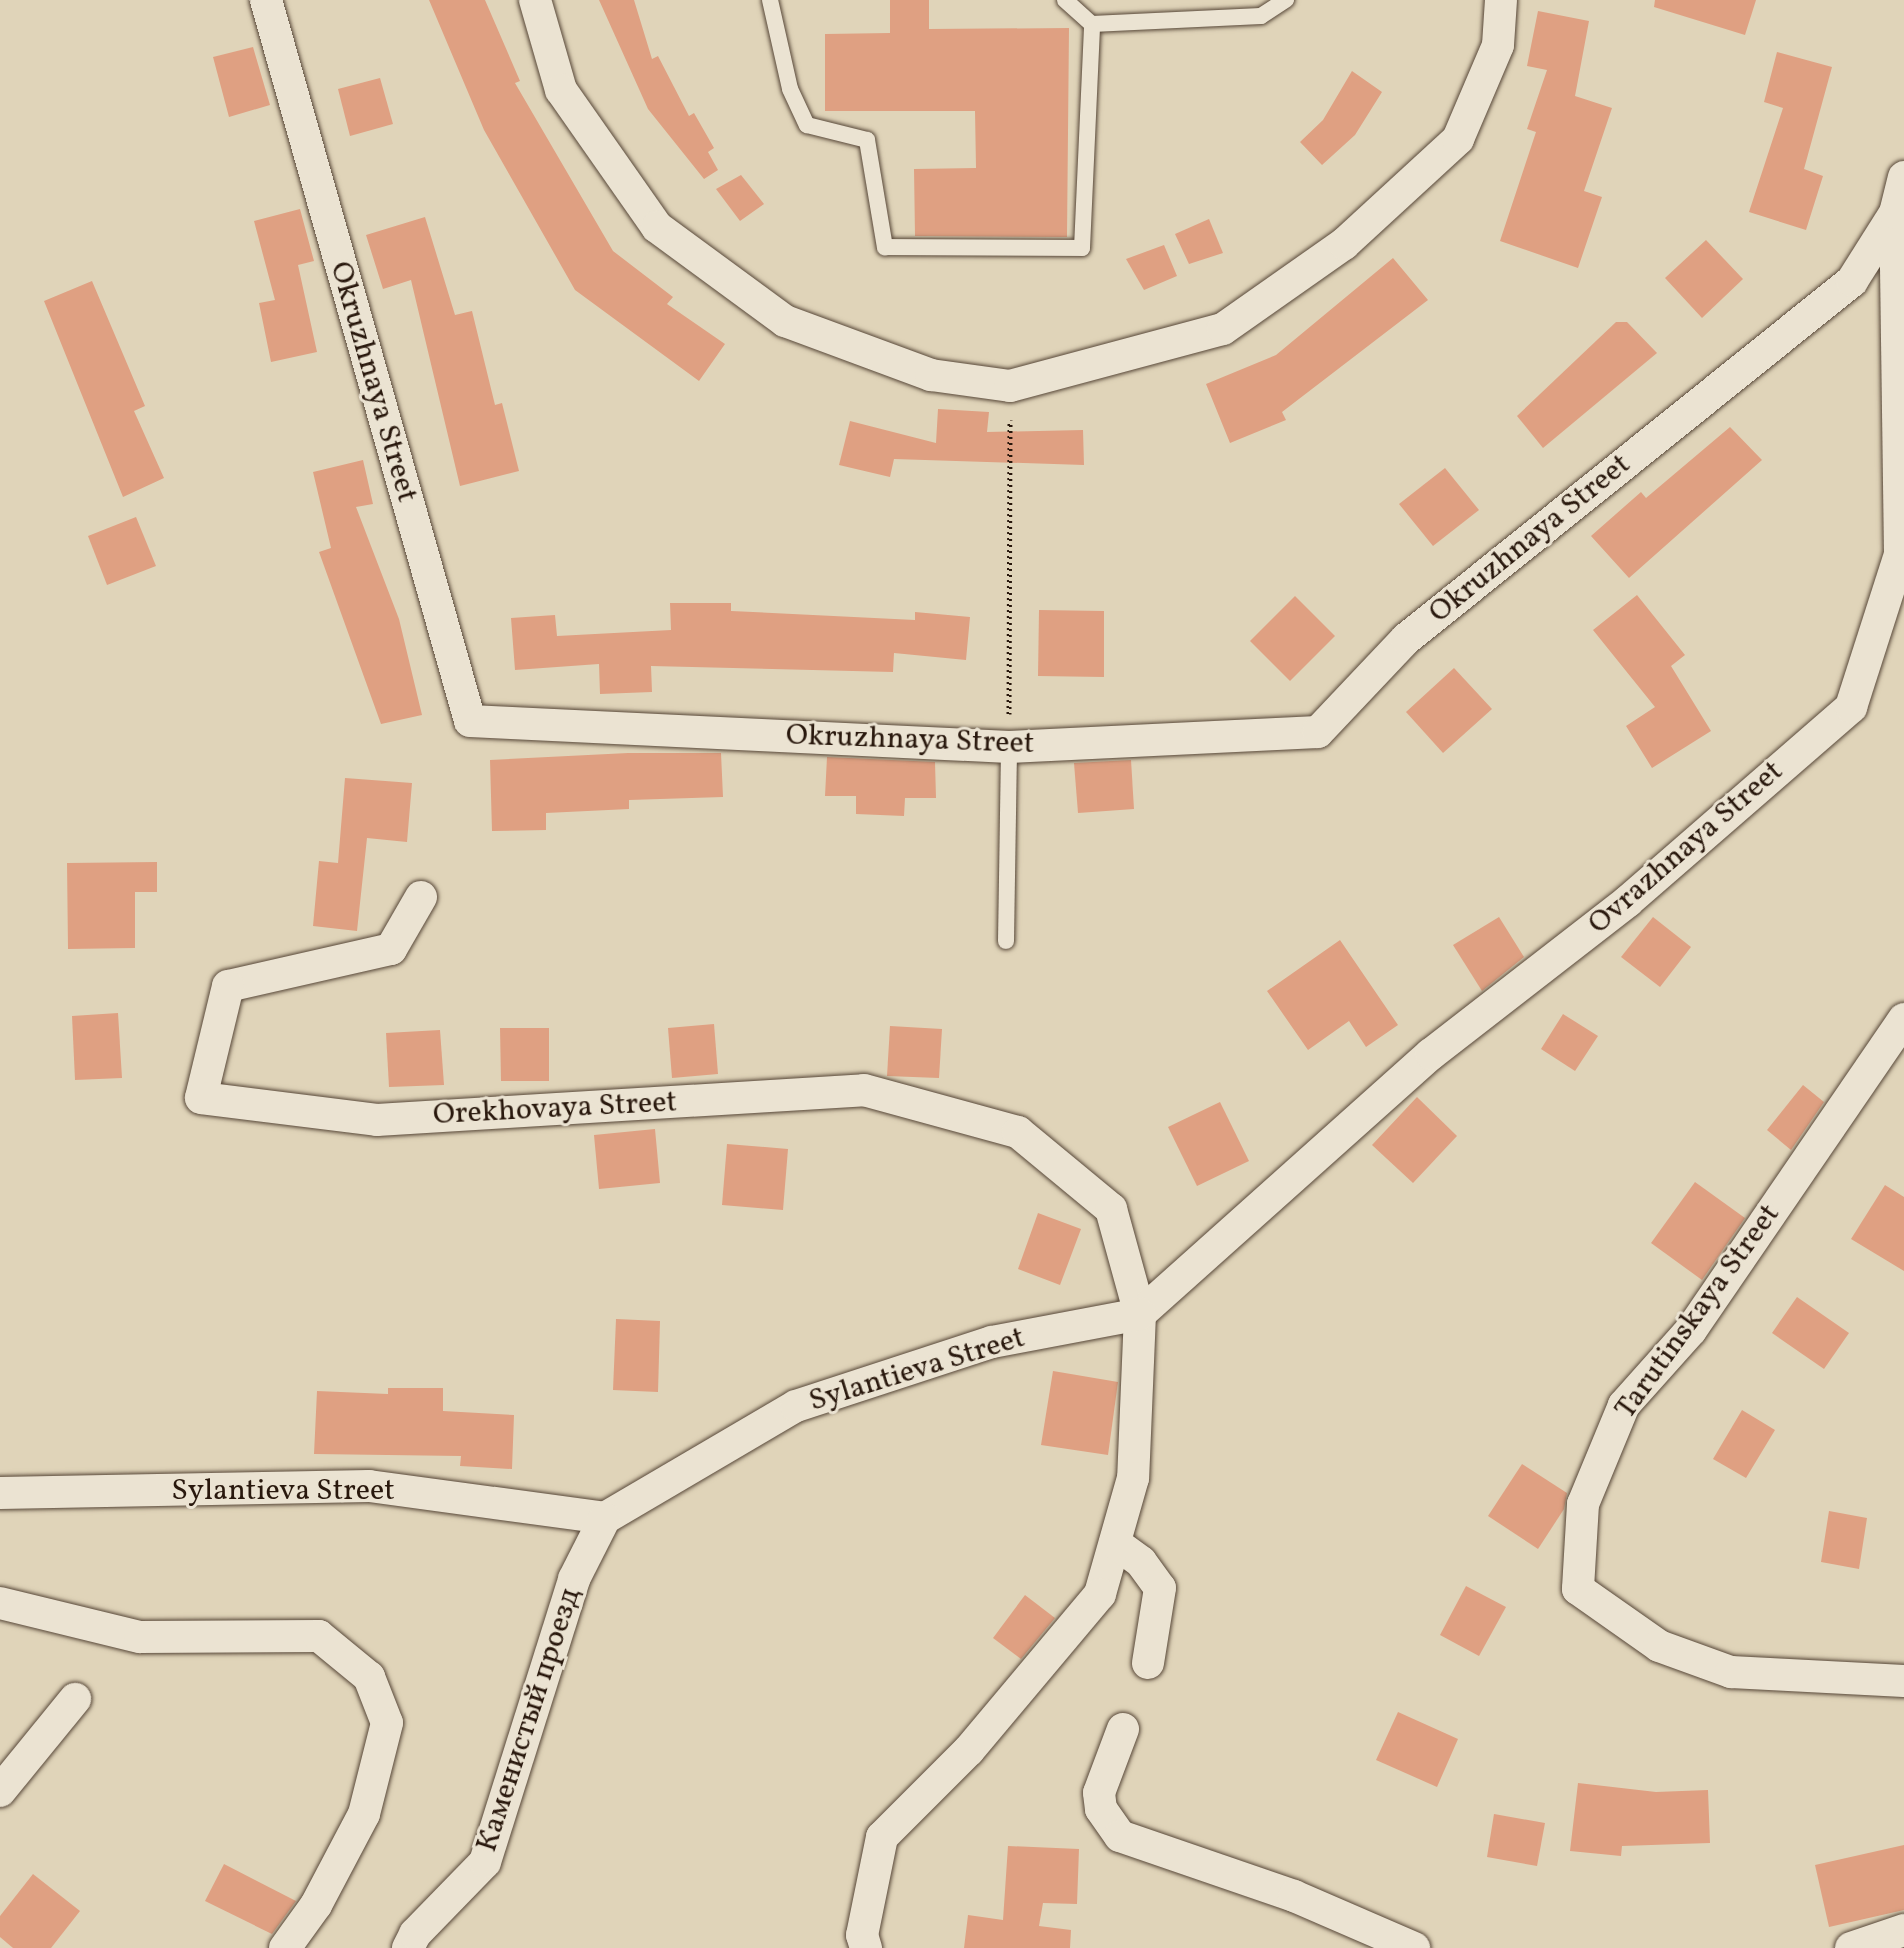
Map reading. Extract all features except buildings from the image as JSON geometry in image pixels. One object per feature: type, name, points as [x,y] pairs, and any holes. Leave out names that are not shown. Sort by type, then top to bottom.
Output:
[{"type":"street","name":"Okruzhnaya Street","points":[[266,0],[470,721],[1009,747],[1318,732],[1406,639],[1852,281],[1895,213]]},
{"type":"street","points":[[535,0],[561,90],[657,227],[785,321],[931,375],[1010,386],[1223,329],[1344,244],[1458,139],[1498,45],[1501,0]]},
{"type":"street","points":[[1895,213],[1904,177]]},
{"type":"street","name":"Ovrazhnaya Street","points":[[1140,1314],[1431,1054],[1628,901],[1851,707],[1900,554],[1895,213]]},
{"type":"street","name":"Orekhovaya Street","points":[[421,897],[391,949],[228,986],[201,1098],[377,1120],[864,1090],[1018,1132],[1111,1209],[1140,1314]]},
{"type":"street","name":"Tarutinskaya Street","points":[[1904,1019],[1691,1330],[1624,1405],[1583,1504],[1578,1589],[1659,1646],[1731,1672],[1904,1681]]},
{"type":"street","points":[[866,1948],[862,1935],[882,1837],[969,1750],[1100,1594],[1133,1478],[1140,1314]]},
{"type":"street","name":"Sylantieva Street","points":[[0,1493],[369,1486],[605,1518],[796,1406],[992,1342],[1140,1314]]},
{"type":"street","name":"Каменистый проезд","points":[[408,1948],[415,1934],[485,1862],[574,1579],[605,1518]]},
{"type":"street","points":[[1115,1543],[1141,1562],[1160,1588],[1148,1663]]},
{"type":"street","points":[[0,1603],[140,1637],[319,1636],[369,1677],[387,1723],[364,1814],[316,1905],[285,1948]]},
{"type":"street","points":[[0,1791],[75,1699]]},
{"type":"street","points":[[1123,1729],[1099,1793],[1104,1817],[1120,1836],[1294,1896],[1414,1948]]},
{"type":"street","points":[[1851,1948],[1904,1930]]},
{"type":"lane","points":[[770,0],[790,89],[807,125],[867,140],[885,247],[1082,248],[1092,24]]},
{"type":"lane","points":[[1065,0],[1092,24],[1261,16],[1286,0]]},
{"type":"lane","points":[[1006,941],[1009,747]]},
{"type":"path","points":[[1009,747],[1010,386]]}]
